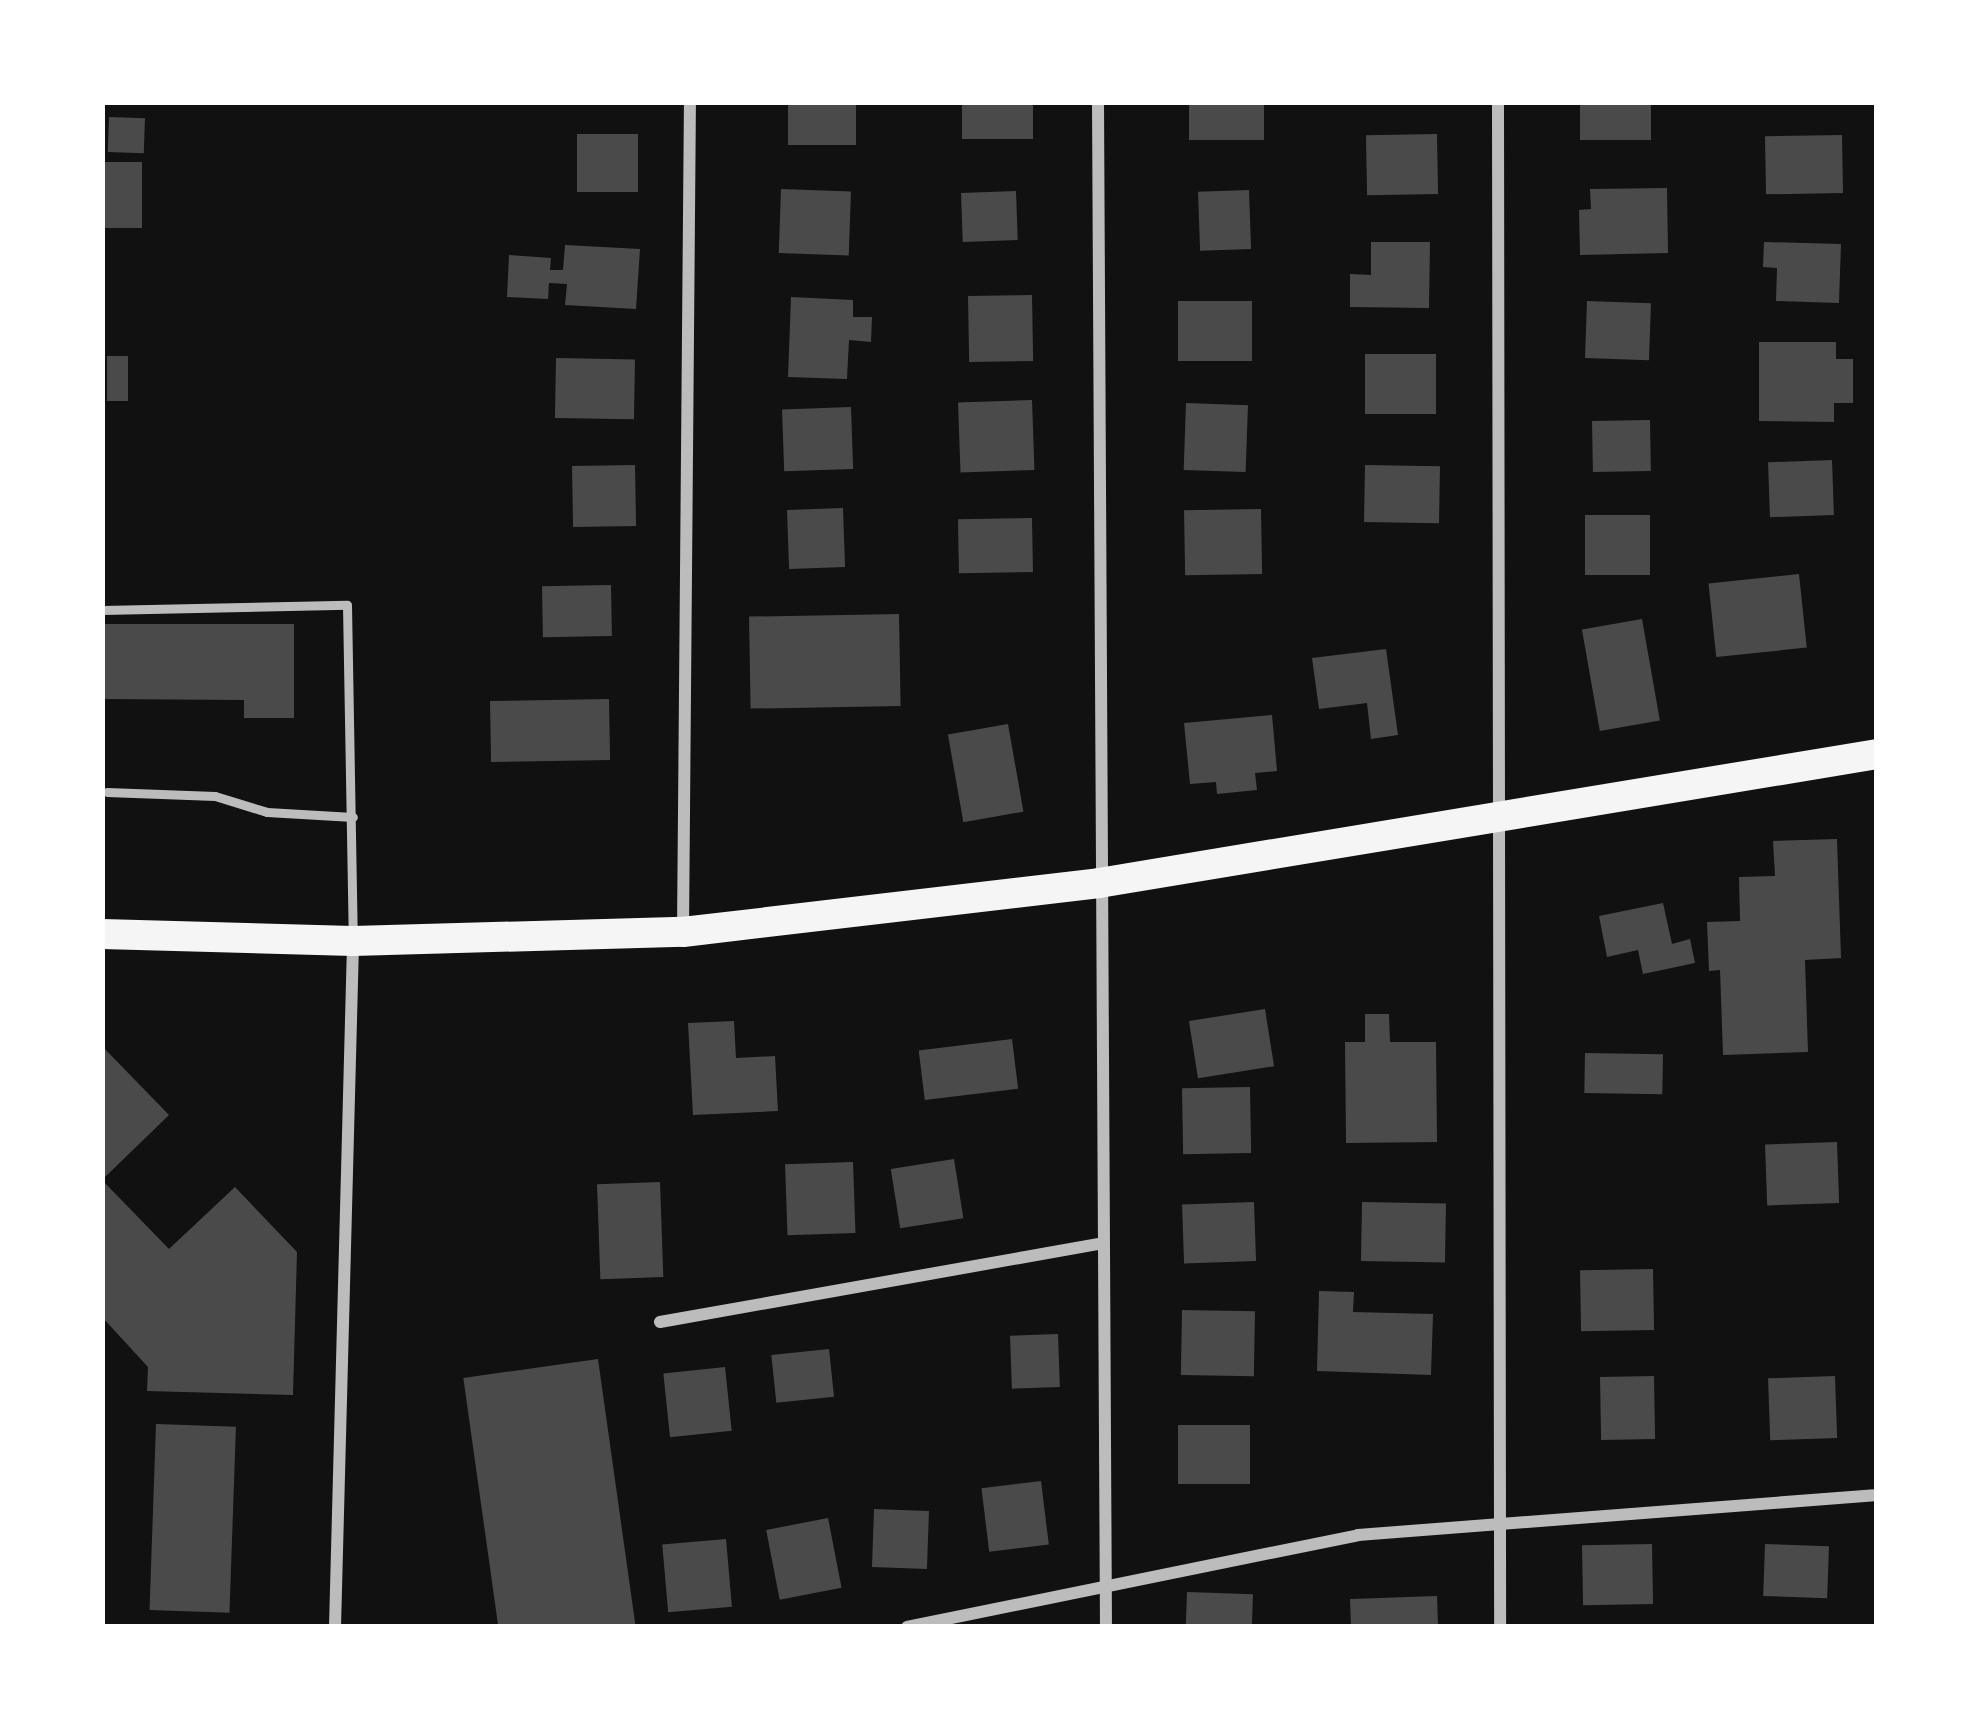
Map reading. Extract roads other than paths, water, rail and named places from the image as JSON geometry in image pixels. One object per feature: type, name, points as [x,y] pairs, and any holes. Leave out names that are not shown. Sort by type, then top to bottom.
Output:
[{"type":"main road","points":[[102,934],[352,941],[682,932],[1099,883],[1877,754]]},
{"type":"street","points":[[682,932],[690,102]]},
{"type":"street","points":[[1098,102],[1106,1627]]},
{"type":"street","points":[[1498,102],[1499,1627]]},
{"type":"street","points":[[335,1627],[352,941]]},
{"type":"street","points":[[660,1322],[1103,1243]]},
{"type":"street","points":[[907,1627],[1277,1548],[1498,1520],[1877,1495]]},
{"type":"lane","points":[[102,610],[346,605],[352,941]]},
{"type":"lane","points":[[107,792],[215,796],[267,812],[353,817]]}]
